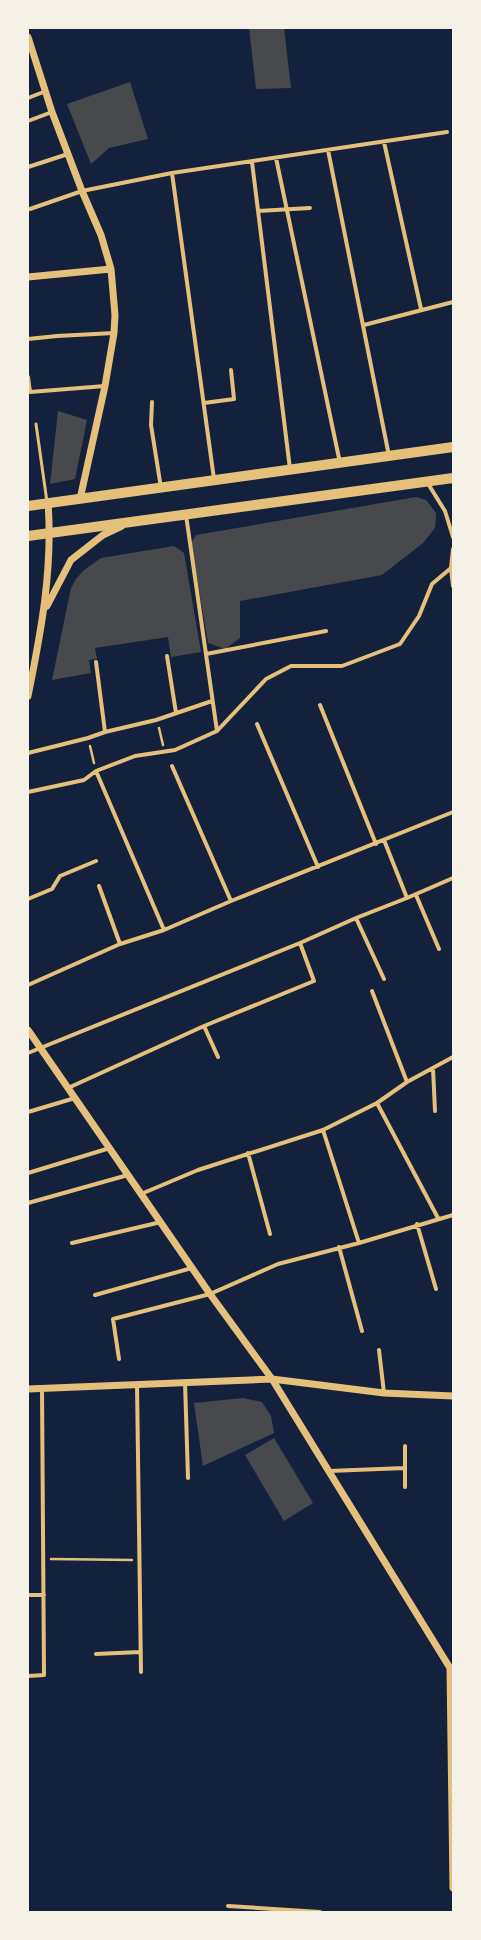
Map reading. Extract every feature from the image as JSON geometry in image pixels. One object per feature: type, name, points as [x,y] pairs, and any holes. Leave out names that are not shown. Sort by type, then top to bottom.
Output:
[{"type":"main road","points":[[28,506],[340,464],[453,447]]},
{"type":"main road","points":[[28,536],[453,478]]},
{"type":"street","points":[[28,39],[52,112],[82,191],[101,235],[111,269],[115,315],[114,333],[106,386],[80,499]]},
{"type":"street","points":[[28,98],[46,91]]},
{"type":"street","points":[[28,121],[52,112]]},
{"type":"street","points":[[30,209],[82,191],[172,173],[447,132]]},
{"type":"street","points":[[384,142],[421,309]]},
{"type":"street","points":[[328,150],[390,457]]},
{"type":"street","points":[[28,167],[69,154]]},
{"type":"street","points":[[276,158],[340,464]]},
{"type":"street","points":[[252,162],[290,470]]},
{"type":"street","points":[[172,173],[214,481]]},
{"type":"street","points":[[258,211],[310,208]]},
{"type":"street","points":[[28,277],[111,269]]},
{"type":"street","points":[[364,325],[421,309],[453,302]]},
{"type":"street","points":[[28,339],[114,333]]},
{"type":"street","points":[[204,403],[234,399],[231,370]]},
{"type":"street","points":[[28,377],[30,392],[106,386]]},
{"type":"street","points":[[152,402],[151,425],[161,488]]},
{"type":"street","points":[[427,482],[445,510],[453,537]]},
{"type":"street","points":[[28,696],[45,610],[50,532],[48,503]]},
{"type":"street","points":[[185,514],[217,731]]},
{"type":"street","points":[[45,610],[71,560],[103,534],[130,521]]},
{"type":"street","points":[[453,549],[453,586]]},
{"type":"street","points":[[28,792],[84,780],[96,772],[135,756],[175,750],[217,731],[266,679],[292,666],[342,666],[400,644],[419,616],[432,584],[452,568]]},
{"type":"street","points":[[206,654],[326,631]]},
{"type":"street","points":[[167,656],[176,712]]},
{"type":"street","points":[[96,662],[105,732]]},
{"type":"street","points":[[28,753],[156,720],[212,701]]},
{"type":"street","points":[[320,705],[376,844]]},
{"type":"street","points":[[257,724],[318,867]]},
{"type":"street","points":[[172,766],[230,901]]},
{"type":"street","points":[[96,772],[164,930]]},
{"type":"street","points":[[28,985],[120,944],[164,930],[230,901],[453,812]]},
{"type":"street","points":[[384,840],[407,898]]},
{"type":"street","points":[[28,899],[52,889],[60,876],[96,862]]},
{"type":"street","points":[[28,1053],[300,943],[453,878]]},
{"type":"street","points":[[99,886],[120,944]]},
{"type":"street","points":[[416,895],[440,949]]},
{"type":"street","points":[[356,918],[384,979]]},
{"type":"street","points":[[68,1088],[204,1026],[314,981],[300,943]]},
{"type":"street","points":[[372,990],[407,1082]]},
{"type":"street","points":[[204,1026],[218,1057]]},
{"type":"street","points":[[28,1030],[111,1148],[210,1294],[272,1379],[451,1666],[453,1888]]},
{"type":"street","points":[[141,1194],[198,1170],[323,1130],[377,1103],[407,1082],[453,1057]]},
{"type":"street","points":[[433,1068],[435,1111]]},
{"type":"street","points":[[28,1112],[75,1098]]},
{"type":"street","points":[[377,1103],[438,1218]]},
{"type":"street","points":[[323,1130],[359,1243]]},
{"type":"street","points":[[28,1173],[111,1148]]},
{"type":"street","points":[[248,1153],[270,1234]]},
{"type":"street","points":[[28,1203],[128,1175]]},
{"type":"street","points":[[119,1360],[113,1319],[210,1294],[278,1264],[359,1243],[417,1224],[453,1215]]},
{"type":"street","points":[[72,1243],[161,1222]]},
{"type":"street","points":[[417,1224],[436,1289]]},
{"type":"street","points":[[339,1247],[362,1331]]},
{"type":"street","points":[[95,1295],[192,1268]]},
{"type":"street","points":[[379,1350],[384,1393]]},
{"type":"street","points":[[28,1389],[272,1379],[384,1393],[453,1396]]},
{"type":"street","points":[[185,1382],[188,1478]]},
{"type":"street","points":[[137,1384],[141,1672]]},
{"type":"street","points":[[28,1676],[44,1675],[42,1388]]},
{"type":"street","points":[[404,1487],[405,1446]]},
{"type":"street","points":[[329,1472],[405,1468]]},
{"type":"street","points":[[28,1595],[44,1595]]},
{"type":"street","points":[[96,1654],[140,1652]]},
{"type":"street","points":[[228,1906],[320,1912]]},
{"type":"lane","points":[[36,424],[48,503]]},
{"type":"path","points":[[156,720],[165,752]]},
{"type":"path","points":[[88,738],[96,772]]},
{"type":"path","points":[[44,1559],[140,1560]]},
{"type":"building","points":[[249,28],[284,28],[291,88],[256,89]]},
{"type":"building","points":[[130,82],[148,139],[109,148],[91,164],[67,104]]},
{"type":"building","points":[[58,411],[87,420],[75,479],[50,484]]},
{"type":"building","points":[[416,497],[426,500],[436,513],[435,528],[423,543],[382,575],[240,601],[240,638],[225,649],[208,643],[191,543],[196,535]]},
{"type":"building","points":[[174,546],[184,553],[201,652],[171,657],[168,637],[95,648],[97,659],[89,660],[91,673],[52,680],[71,588],[76,579],[84,570],[101,558]]},
{"type":"building","points":[[243,1398],[262,1402],[271,1416],[274,1433],[203,1466],[194,1403]]},
{"type":"building","points":[[274,1438],[313,1503],[284,1521],[245,1455]]}]
